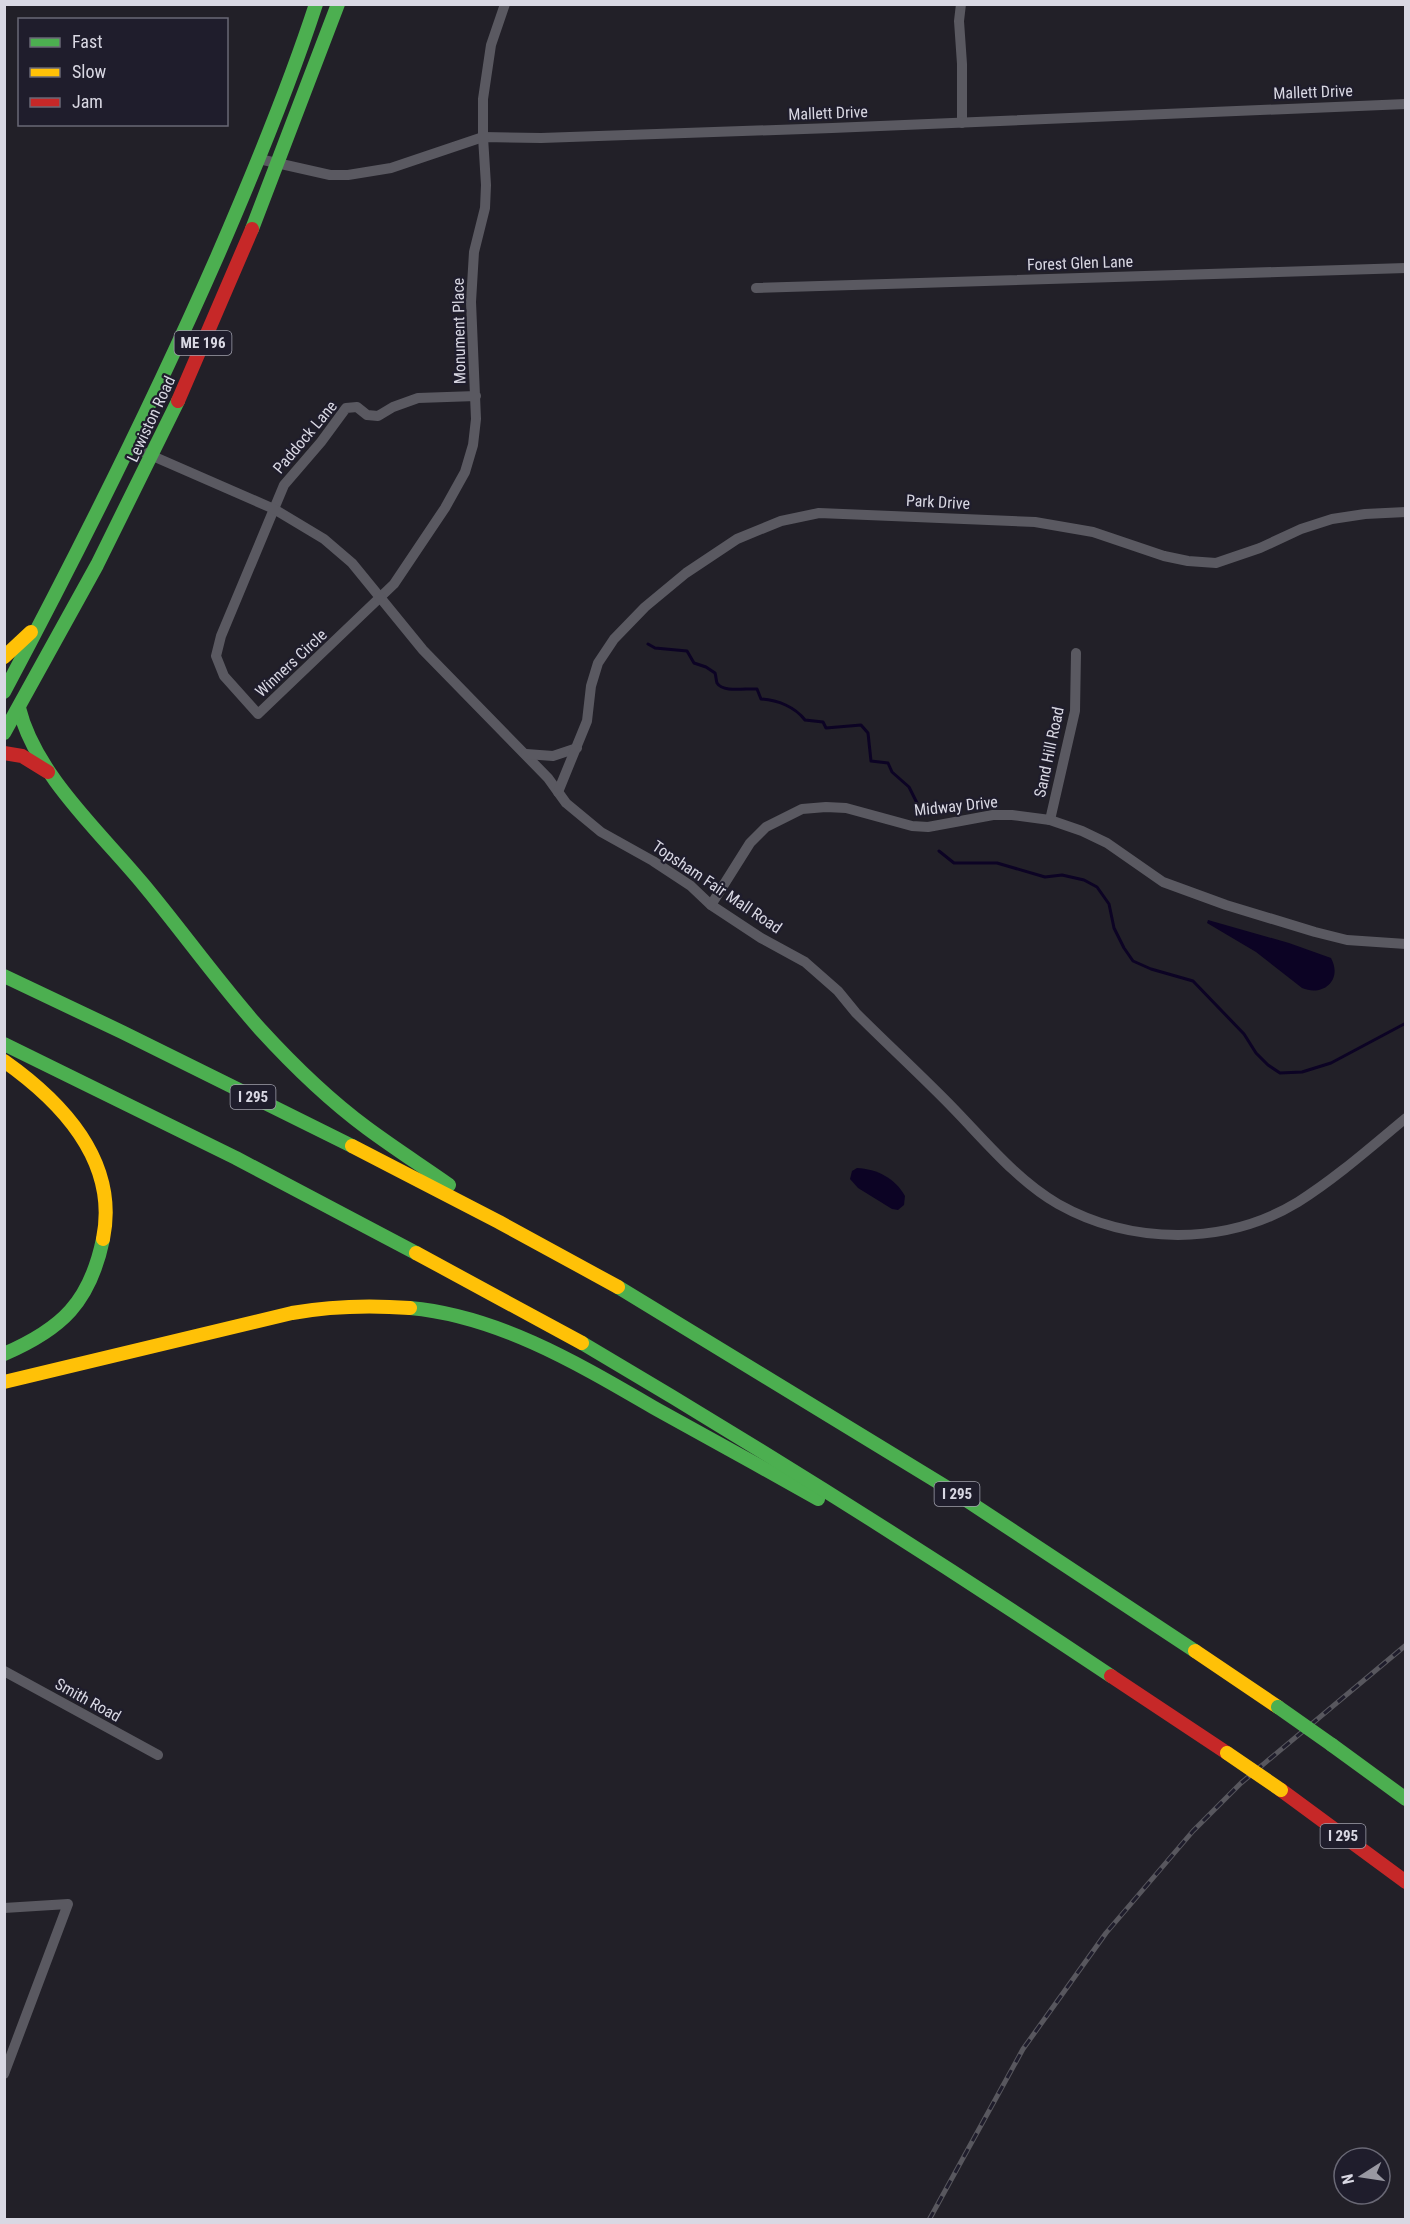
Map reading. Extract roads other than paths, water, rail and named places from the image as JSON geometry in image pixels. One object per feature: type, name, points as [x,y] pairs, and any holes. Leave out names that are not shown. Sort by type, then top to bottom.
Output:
[{"type":"highway","name":"Lewiston Road","points":[[4,692],[132,447],[259,159],[316,4]]},
{"type":"highway","name":"Lewiston Road","points":[[4,733],[76,607],[152,456],[196,359],[278,163],[338,4]]},
{"type":"highway","points":[[4,657],[43,621]]},
{"type":"highway","points":[[19,708],[24,728],[52,775],[85,818],[144,885],[219,981],[287,1057],[365,1127],[425,1170],[473,1199],[499,1222]]},
{"type":"highway","points":[[4,753],[22,756],[52,775]]},
{"type":"highway","name":"I 295","points":[[4,976],[122,1032],[499,1222],[628,1293],[878,1444],[1076,1570],[1278,1707],[1406,1799]]},
{"type":"highway","name":"I 295","points":[[4,1044],[236,1158],[561,1330],[728,1429],[983,1590],[1227,1753],[1406,1882]]},
{"type":"highway","points":[[4,1061],[54,1101],[74,1124],[90,1150],[102,1181],[106,1216],[101,1256],[84,1294],[59,1322],[27,1343],[4,1354]]},
{"type":"highway","points":[[4,1382],[300,1311],[374,1305],[429,1310],[492,1326],[538,1344],[866,1527],[882,1526]]},
{"type":"street","name":"Monument Place","points":[[380,599],[394,584],[445,507],[465,472],[472,445],[476,419],[476,396],[472,276],[474,252],[485,208],[486,185],[483,99],[491,45],[505,4]]},
{"type":"street","points":[[962,4],[959,21],[962,123]]},
{"type":"street","name":"Mallett Drive","points":[[259,159],[330,175],[364,173],[401,165],[483,137],[553,137],[962,123],[1406,104]]},
{"type":"street","name":"Forest Glen Lane","points":[[756,288],[1406,268]]},
{"type":"street","name":"Paddock Lane","points":[[274,509],[287,479],[321,442],[346,408],[357,407],[367,415],[378,416],[393,406],[418,398],[476,396]]},
{"type":"street","name":"Topsham Fair Mall Road","points":[[132,447],[274,509],[324,539],[343,554],[423,650],[526,754],[548,778],[566,803],[601,832],[663,867],[691,886],[711,905],[761,938],[805,962],[838,992],[856,1013],[1016,1172],[1058,1203],[1099,1222],[1135,1232],[1184,1235],[1230,1228],[1266,1217],[1297,1202],[1406,1118]]},
{"type":"street","name":"Winners Circle","points":[[274,509],[221,636],[216,656],[224,676],[258,714],[380,599]]},
{"type":"street","name":"Park Drive","points":[[558,792],[587,721],[591,686],[598,663],[614,639],[645,607],[686,573],[737,539],[781,521],[819,513],[1035,522],[1093,532],[1180,560],[1216,562],[1260,548],[1301,529],[1332,519],[1365,514],[1406,512]]},
{"type":"street","name":"Sand Hill Road","points":[[1050,820],[1075,711],[1076,653]]},
{"type":"street","points":[[526,754],[554,756],[577,748]]},
{"type":"street","name":"Midway Drive","points":[[711,905],[750,843],[766,827],[802,809],[846,808],[912,826],[928,827],[993,815],[1012,815],[1050,820],[1082,831],[1107,843],[1162,882],[1194,895],[1347,940],[1406,944]]},
{"type":"street","name":"Smith Road","points":[[4,1671],[158,1755]]},
{"type":"street","points":[[4,1908],[68,1905],[4,2074]]},
{"type":"waterway","points":[[648,644],[655,648],[687,651],[694,663],[715,673],[720,686],[729,689],[757,689],[761,699],[786,705],[805,720],[823,722],[826,728],[861,725],[868,733],[871,761],[888,763],[892,772],[909,787],[917,803]]},
{"type":"waterway","points":[[939,851],[954,863],[997,863],[1045,877],[1062,875],[1084,880],[1097,887],[1109,904],[1114,928],[1133,961],[1151,969],[1193,981],[1244,1034],[1256,1053],[1280,1073],[1302,1072],[1331,1063],[1406,1023]]},
{"type":"railway","points":[[929,2220],[1023,2049],[1106,1933],[1193,1831],[1241,1783],[1406,1645]]}]
